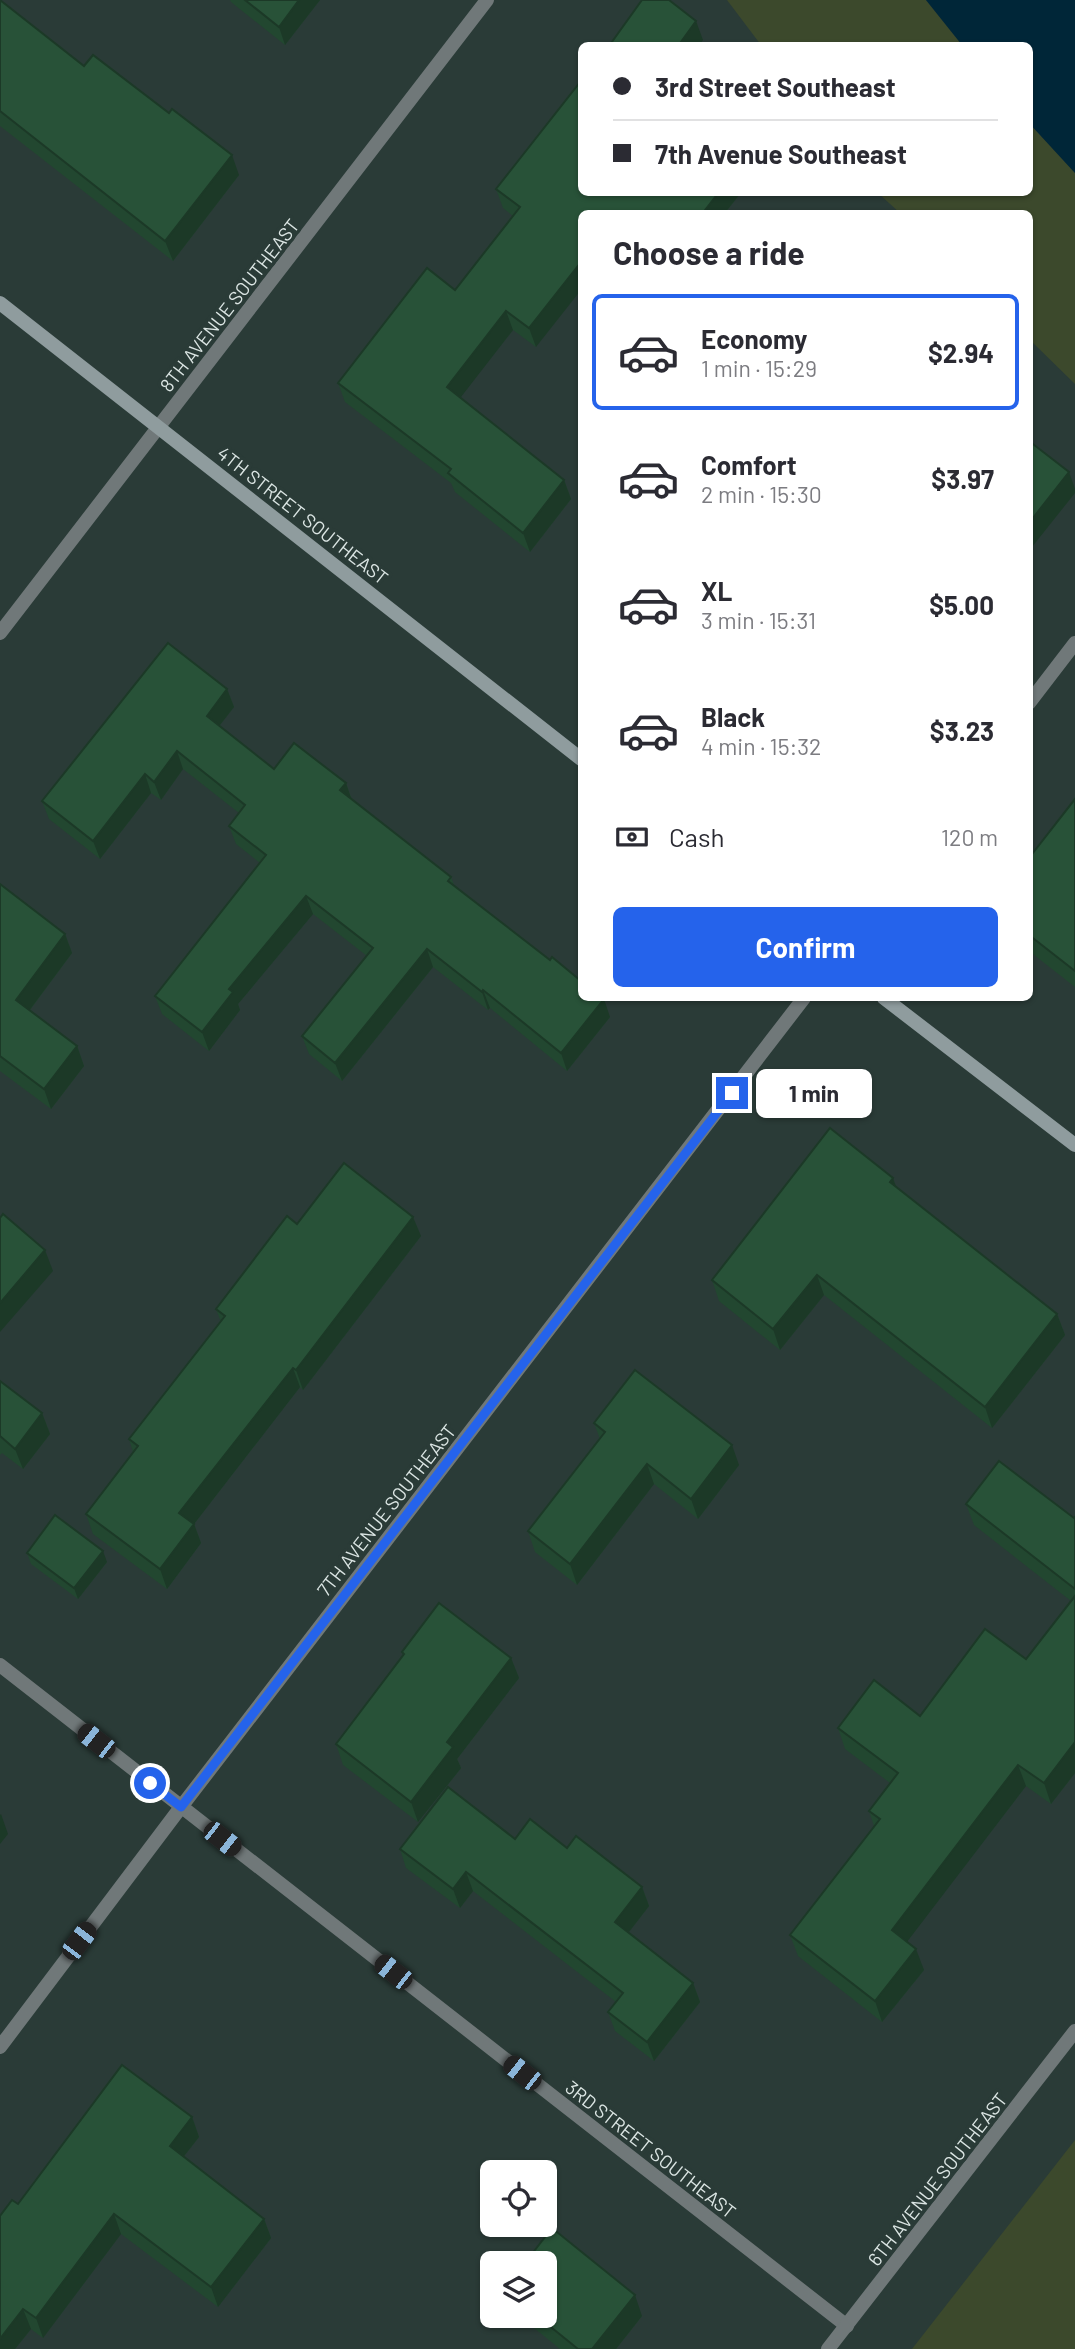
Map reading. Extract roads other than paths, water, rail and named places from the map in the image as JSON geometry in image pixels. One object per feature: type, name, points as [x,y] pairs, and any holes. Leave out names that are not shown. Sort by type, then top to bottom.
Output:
[{"type":"main road","name":"4TH STREET SOUTHEAST","points":[[0,303],[578,757]]},
{"type":"main road","points":[[888,1001],[1075,1145]]},
{"type":"street","name":"8TH AVENUE SOUTHEAST","points":[[0,633],[487,0]]},
{"type":"street","points":[[1033,698],[1075,643]]},
{"type":"street","name":"7TH AVENUE SOUTHEAST","points":[[0,2047],[181,1807],[802,1001]]},
{"type":"street","name":"3RD STREET SOUTHEAST","points":[[0,1665],[848,2326]]},
{"type":"street","name":"6TH AVENUE SOUTHEAST","points":[[828,2349],[1075,2031]]},
{"type":"water","points":[[926,0],[1075,0],[1075,173],[1033,127],[1033,42],[960,42]]}]
